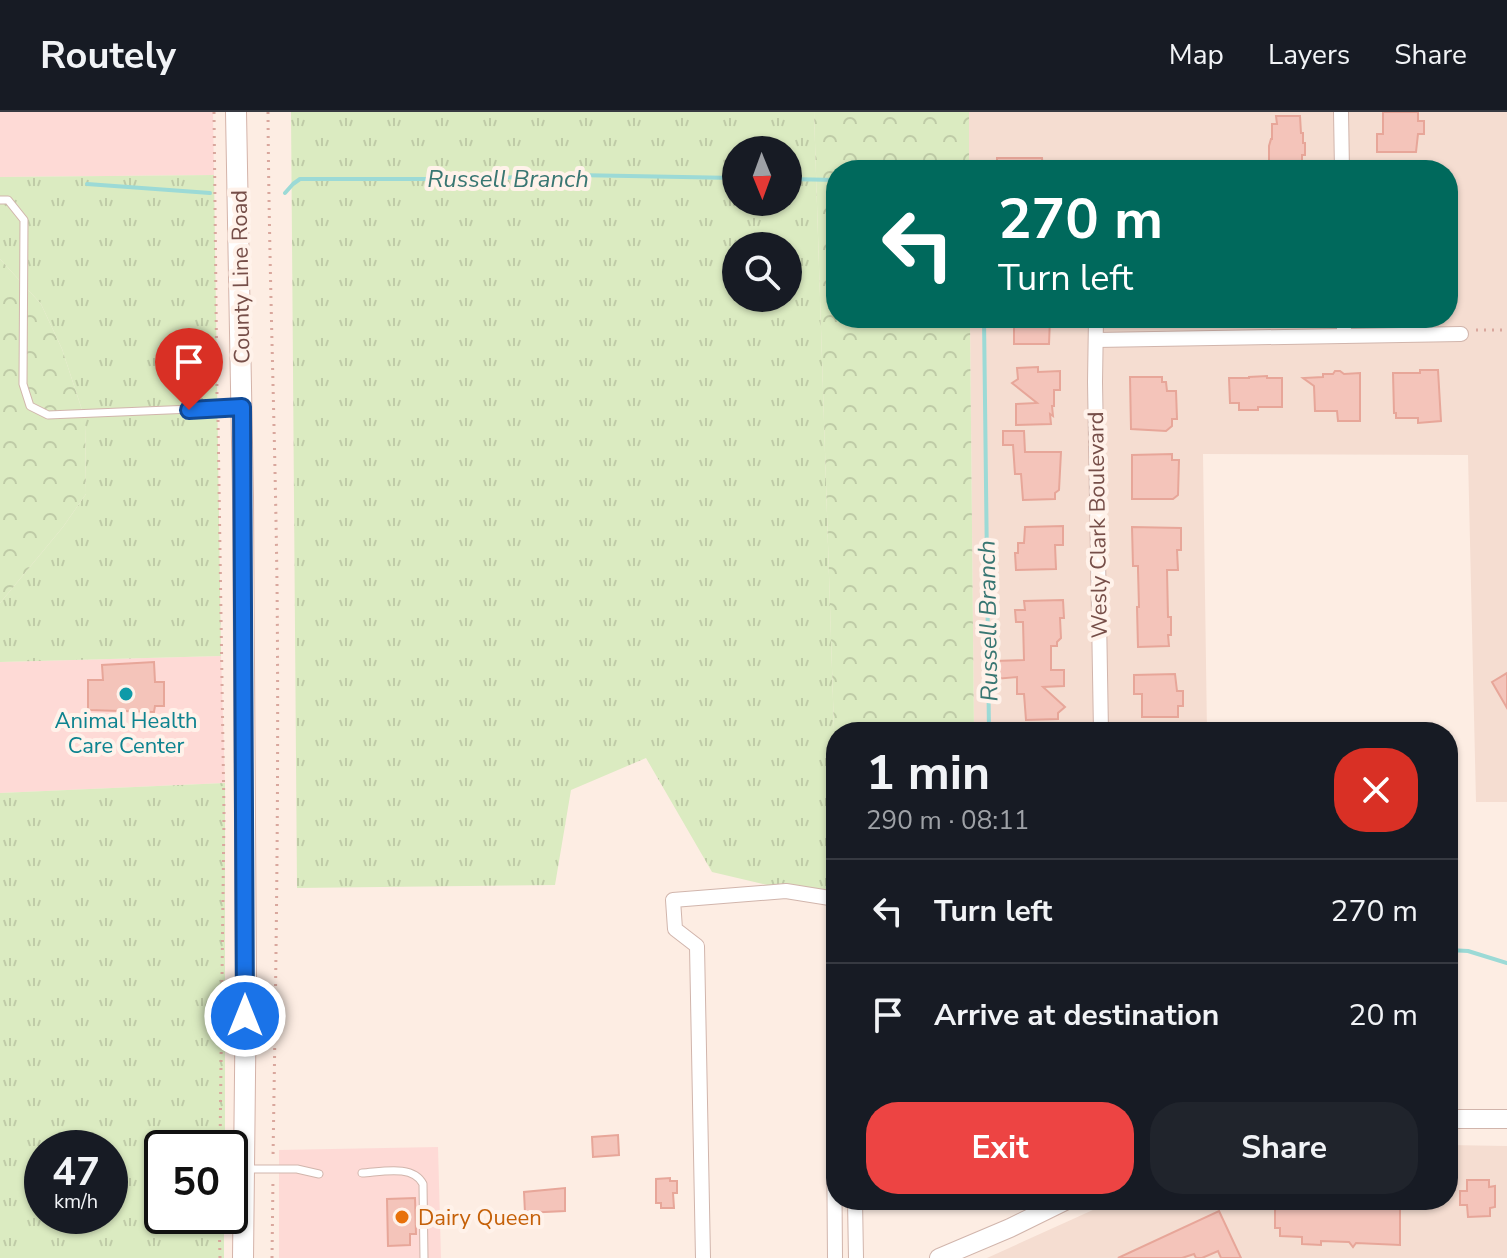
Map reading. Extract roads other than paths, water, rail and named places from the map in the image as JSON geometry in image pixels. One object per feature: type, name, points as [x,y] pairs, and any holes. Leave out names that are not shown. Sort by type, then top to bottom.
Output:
[{"type":"main road","name":"County Line Road","points":[[236,112],[242,407],[244,1130]]},
{"type":"main road","name":"County Line Road","points":[[243,1234],[243,1258]]},
{"type":"street","points":[[1341,112],[1342,160]]},
{"type":"street","name":"Wesly Clark Boulevard","points":[[1096,328],[1101,722]]},
{"type":"street","points":[[1344,328],[1344,336]]},
{"type":"street","points":[[1096,340],[1461,334]]},
{"type":"street","points":[[703,1258],[697,946],[675,929],[673,900],[786,891],[826,897]]},
{"type":"street","points":[[1458,1119],[1507,1119]]},
{"type":"street","points":[[835,1210],[835,1258]]},
{"type":"street","points":[[855,1210],[856,1258]]},
{"type":"street","points":[[939,1258],[1047,1210]]},
{"type":"lane","points":[[0,200],[8,200],[24,220],[23,384],[30,406],[48,415],[242,407]]},
{"type":"lane","points":[[248,1169],[297,1169],[319,1174]]},
{"type":"lane","points":[[362,1173],[411,1172],[419,1176],[423,1184],[424,1258]]},
{"type":"waterway","name":"Russell Branch","points":[[285,193],[300,179],[466,179],[575,175],[722,178]]},
{"type":"waterway","name":"Russell Branch","points":[[802,179],[826,180]]},
{"type":"waterway","name":"Russell Branch","points":[[87,184],[210,193]]},
{"type":"waterway","name":"Russell Branch","points":[[984,328],[989,722]]},
{"type":"waterway","name":"Russell Branch","points":[[1458,950],[1507,963]]},
{"type":"place","name":"Animal Health Care Center","points":[[126,694]]},
{"type":"place","name":"Dairy Queen","points":[[402,1217]]}]
